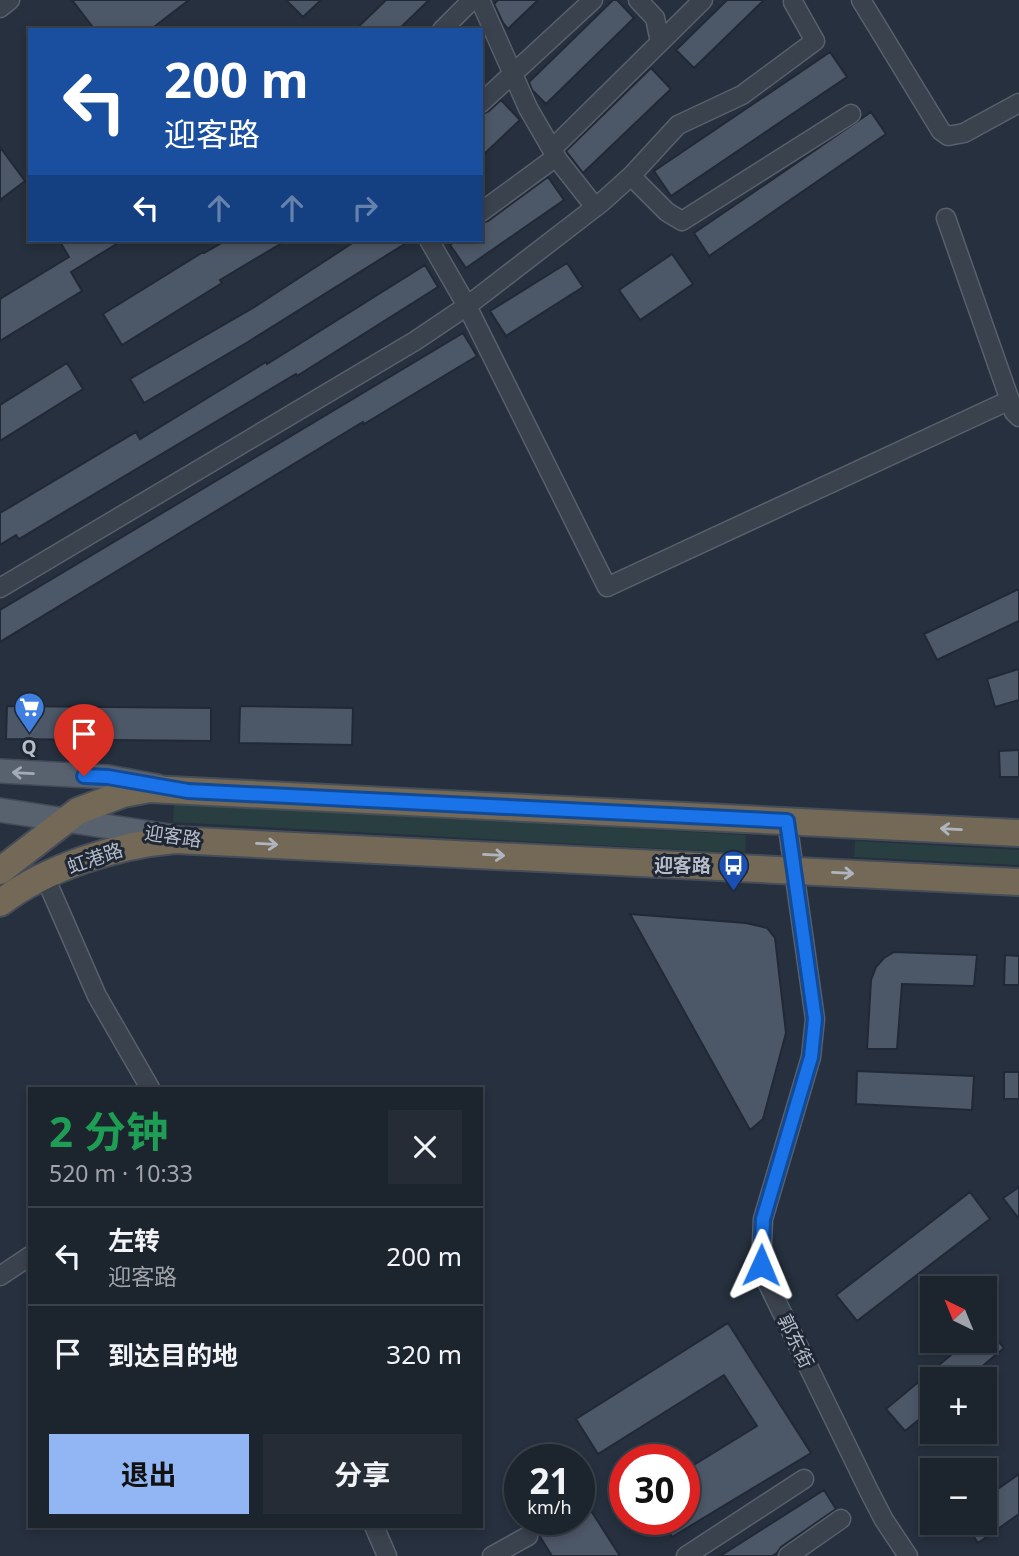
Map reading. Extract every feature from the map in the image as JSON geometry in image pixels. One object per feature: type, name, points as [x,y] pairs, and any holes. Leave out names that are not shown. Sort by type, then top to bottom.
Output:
[{"type":"highway","name":"虹港路","points":[[0,872],[78,811],[123,794],[150,789],[188,791]]},
{"type":"highway","points":[[188,791],[1019,833]]},
{"type":"highway","name":"虹港路","points":[[0,903],[45,877],[115,850],[144,843],[198,841]]},
{"type":"highway","name":"迎客路","points":[[198,841],[1019,882]]},
{"type":"main road","points":[[0,771],[108,777],[188,791]]},
{"type":"main road","name":"迎客路","points":[[0,810],[198,841]]},
{"type":"street","points":[[0,8],[10,0]]},
{"type":"street","points":[[444,28],[472,0]]},
{"type":"street","points":[[481,0],[528,108],[554,153],[595,207]]},
{"type":"street","points":[[483,101],[593,0]]},
{"type":"street","points":[[638,0],[655,18],[660,42]]},
{"type":"street","points":[[483,210],[554,153],[703,0]]},
{"type":"street","points":[[861,0],[941,131],[948,136],[964,133],[1019,103]]},
{"type":"street","points":[[0,588],[415,341],[467,306],[595,207],[631,176],[678,125],[742,95],[815,41],[793,2]]},
{"type":"street","points":[[631,176],[667,212],[682,221],[852,114]]},
{"type":"street","points":[[946,218],[1014,412],[1019,417]]},
{"type":"street","points":[[430,242],[467,306],[607,587],[1010,400]]},
{"type":"street","name":"郭东街","points":[[787,821],[815,1019],[811,1057],[763,1219],[761,1265],[900,1554]]},
{"type":"street","points":[[45,877],[97,996],[149,1087]]},
{"type":"street","points":[[0,1276],[28,1257]]},
{"type":"street","points":[[686,1556],[714,1548],[804,1479]]},
{"type":"street","points":[[788,1556],[841,1519]]},
{"type":"street","points":[[375,1528],[387,1556]]},
{"type":"street","points":[[492,1556],[528,1536]]},
{"type":"green space","points":[[174,804],[746,835],[745,853],[173,822]]},
{"type":"green space","points":[[855,841],[1019,850],[1019,865],[854,857]]},
{"type":"building","points":[[72,0],[189,0],[153,28],[93,28]]},
{"type":"building","points":[[286,0],[321,0],[303,17]]},
{"type":"building","points":[[386,0],[429,0],[400,28],[357,28]]},
{"type":"building","points":[[498,0],[538,0],[508,29],[494,4]]},
{"type":"building","points":[[613,0],[617,0],[634,18],[546,104],[532,90],[529,82]]},
{"type":"building","points":[[727,0],[764,0],[694,68],[676,50]]},
{"type":"building","points":[[830,52],[847,77],[671,196],[654,171]]},
{"type":"building","points":[[651,68],[671,89],[583,173],[566,151]]},
{"type":"building","points":[[501,100],[520,120],[483,155],[483,114]]},
{"type":"building","points":[[871,112],[886,134],[709,256],[694,233]]},
{"type":"building","points":[[0,147],[25,181],[0,200]]},
{"type":"building","points":[[548,177],[564,200],[466,268],[450,245],[454,242],[483,242],[483,222]]},
{"type":"building","points":[[60,242],[120,242],[71,272],[82,291],[0,341],[0,299],[69,257]]},
{"type":"building","points":[[223,242],[284,242],[220,280],[222,283],[122,345],[103,314]]},
{"type":"building","points":[[354,242],[408,242],[248,342],[144,403],[130,379],[256,306]]},
{"type":"building","points":[[672,254],[693,284],[640,320],[619,290]]},
{"type":"building","points":[[567,263],[583,287],[506,336],[490,311]]},
{"type":"building","points":[[425,265],[438,287],[297,376],[296,374],[19,539],[16,535],[0,545],[0,513],[136,432],[140,439],[266,362],[267,364]]},
{"type":"building","points":[[463,333],[477,356],[0,642],[0,610]]},
{"type":"building","points":[[67,363],[83,389],[0,441],[0,405]]},
{"type":"building","points":[[1019,589],[1019,621],[937,660],[924,634]]},
{"type":"building","points":[[1019,669],[1019,700],[995,707],[987,679]]},
{"type":"building","points":[[7,706],[211,708],[211,741],[6,739]]},
{"type":"building","points":[[240,706],[353,708],[352,745],[239,743]]},
{"type":"building","points":[[1019,750],[1019,777],[1000,777],[999,751]]},
{"type":"building","points":[[630,914],[746,923],[767,928],[775,938],[786,1033],[763,1119],[750,1130]]},
{"type":"building","points":[[894,952],[977,955],[974,986],[902,984],[897,1049],[867,1049],[871,980],[876,967]]},
{"type":"building","points":[[1005,955],[1019,956],[1019,985],[1004,985]]},
{"type":"building","points":[[857,1071],[974,1076],[972,1110],[856,1104]]},
{"type":"building","points":[[1004,1072],[1019,1072],[1019,1099],[1004,1099]]},
{"type":"building","points":[[1019,1187],[1019,1219],[1003,1198]]},
{"type":"building","points":[[970,1192],[990,1219],[857,1321],[836,1295]]},
{"type":"building","points":[[728,1323],[811,1453],[700,1520],[700,1461],[757,1426],[724,1375],[614,1444],[609,1444],[609,1447],[598,1454],[595,1444],[592,1444],[576,1419]]},
{"type":"building","points":[[998,1341],[1004,1348],[981,1367],[937,1367],[953,1353],[998,1353]]},
{"type":"building","points":[[920,1381],[920,1419],[905,1431],[886,1409]]},
{"type":"building","points":[[1019,1474],[1019,1514],[997,1530],[997,1490]]},
{"type":"building","points":[[824,1490],[836,1509],[781,1547],[777,1553],[772,1556],[720,1556]]},
{"type":"building","points":[[595,1517],[620,1556],[552,1556],[539,1535],[595,1535]]},
{"type":"building","points":[[973,1535],[989,1535],[978,1543]]},
{"type":"place","name":"Q","points":[[29,735]]},
{"type":"place","name":"迎客路","points":[[734,892]]},
{"type":"route","points":[[84,776],[108,777],[188,791],[787,821],[815,1019],[811,1057],[763,1219],[761,1265]]}]
